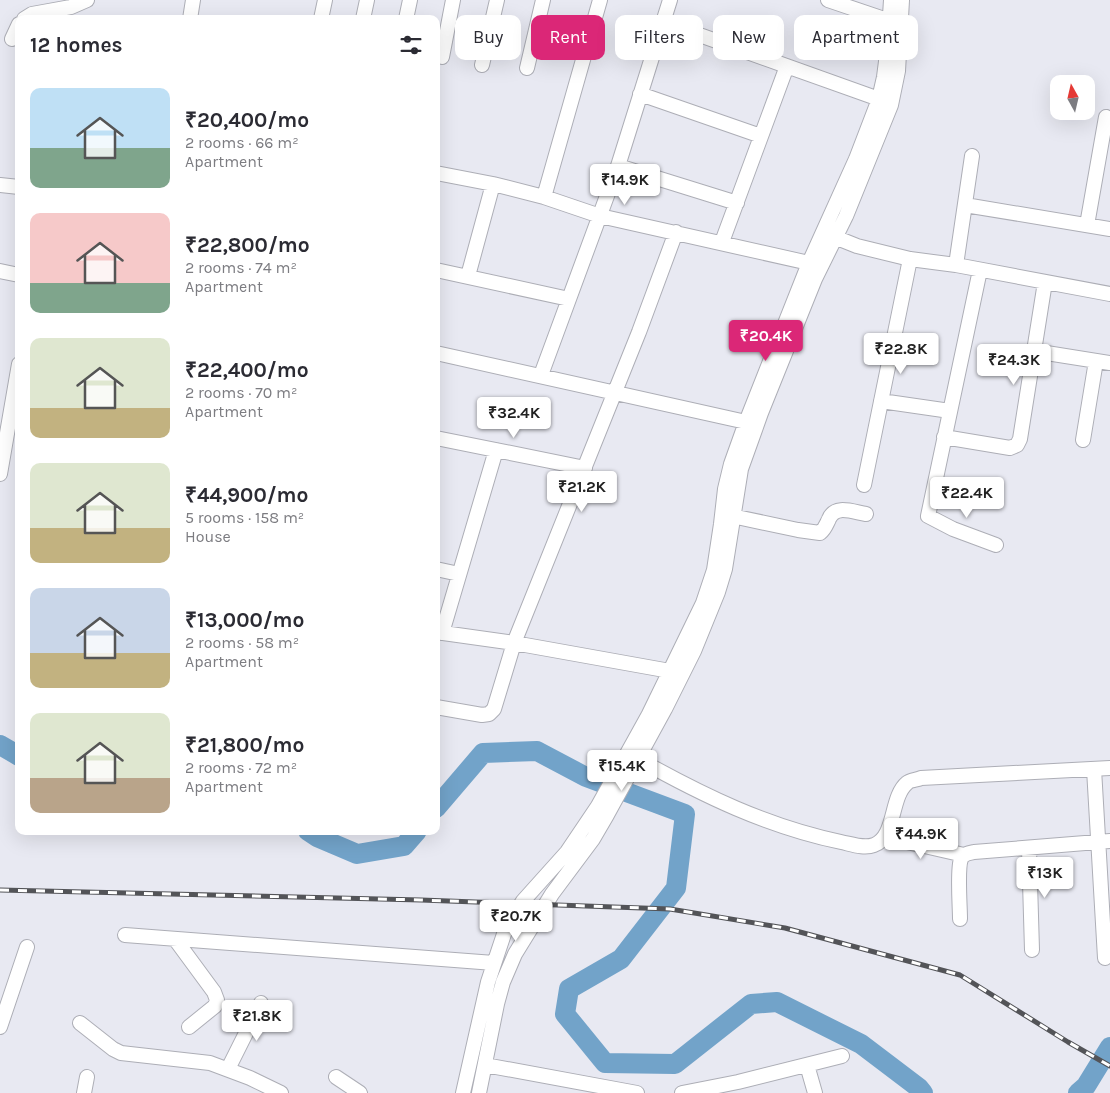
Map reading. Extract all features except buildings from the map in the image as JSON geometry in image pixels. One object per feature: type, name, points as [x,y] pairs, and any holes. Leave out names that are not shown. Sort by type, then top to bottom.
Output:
[{"type":"street","points":[[30,15],[71,7],[86,0]]},
{"type":"street","points":[[191,15],[193,0]]},
{"type":"street","points":[[322,15],[325,0]]},
{"type":"street","points":[[364,15],[367,0]]},
{"type":"street","points":[[407,15],[410,0]]},
{"type":"street","points":[[442,57],[453,0]]},
{"type":"street","points":[[482,66],[497,0]]},
{"type":"street","points":[[526,68],[543,0]]},
{"type":"street","points":[[544,198],[600,0]]},
{"type":"street","points":[[665,15],[670,0]]},
{"type":"street","points":[[828,0],[872,15]]},
{"type":"street","points":[[890,15],[891,0]]},
{"type":"street","points":[[630,764],[670,671],[703,603],[714,570],[725,489],[731,464],[809,263],[828,235],[846,216],[892,105],[898,71],[902,0]]},
{"type":"street","points":[[12,39],[15,33]]},
{"type":"street","points":[[703,36],[879,99]]},
{"type":"street","points":[[541,375],[618,166],[650,60]]},
{"type":"street","points":[[463,1093],[488,982],[506,928],[523,901],[602,811],[694,651],[718,592],[725,569],[741,469],[761,413],[815,279],[828,235],[879,99],[886,60]]},
{"type":"street","points":[[722,242],[787,66]]},
{"type":"street","points":[[640,94],[761,136]]},
{"type":"street","points":[[1087,226],[1106,118]]},
{"type":"street","points":[[956,265],[972,156]]},
{"type":"street","points":[[618,166],[736,203]]},
{"type":"street","points":[[440,174],[493,184],[600,216],[809,263]]},
{"type":"street","points":[[468,276],[493,184]]},
{"type":"street","points":[[0,185],[15,187]]},
{"type":"street","points":[[965,205],[1110,229]]},
{"type":"street","points":[[440,708],[482,715],[489,714],[494,709],[514,644],[639,332],[676,232]]},
{"type":"street","points":[[828,235],[857,246],[910,259],[956,265],[1110,294]]},
{"type":"street","points":[[864,485],[910,259]]},
{"type":"street","points":[[980,270],[928,516],[953,529],[996,545]]},
{"type":"street","points":[[440,271],[569,299]]},
{"type":"street","points":[[944,437],[1010,448],[1017,445],[1020,438],[1045,282]]},
{"type":"street","points":[[1034,351],[1110,363]]},
{"type":"street","points":[[440,354],[746,422]]},
{"type":"street","points":[[1083,440],[1096,361]]},
{"type":"street","points":[[0,474],[15,387]]},
{"type":"street","points":[[881,401],[950,410]]},
{"type":"street","points":[[440,441],[585,468]]},
{"type":"street","points":[[440,629],[459,574],[496,450]]},
{"type":"street","points":[[732,516],[811,533],[820,533],[832,513],[837,510],[866,514]]},
{"type":"street","points":[[440,570],[459,574]]},
{"type":"street","points":[[440,632],[670,671]]},
{"type":"street","points":[[630,764],[785,827],[824,839],[864,847],[875,845],[885,837],[901,791],[907,782],[921,778],[1110,768]]},
{"type":"street","points":[[1094,769],[1104,841],[1105,958]]},
{"type":"street","points":[[479,1093],[499,996],[515,954],[552,894],[593,839],[602,811]]},
{"type":"street","points":[[885,837],[964,855],[974,852],[1104,841]]},
{"type":"street","points":[[1029,848],[1032,950]]},
{"type":"street","points":[[960,919],[960,860],[964,855]]},
{"type":"street","points":[[126,935],[494,963]]},
{"type":"street","points":[[175,939],[214,992],[217,1000],[215,1006],[189,1027]]},
{"type":"street","points":[[0,1027],[5,998],[27,947]]},
{"type":"street","points":[[228,1068],[261,1003]]},
{"type":"street","points":[[80,1023],[121,1053],[210,1063],[228,1068],[280,1093]]},
{"type":"street","points":[[682,1093],[739,1088],[842,1056]]},
{"type":"street","points":[[485,1065],[594,1089],[637,1093]]},
{"type":"street","points":[[808,1065],[814,1093]]},
{"type":"street","points":[[84,1093],[87,1077]]},
{"type":"street","points":[[336,1077],[360,1093]]},
{"type":"waterway","points":[[0,745],[15,754]]},
{"type":"waterway","points":[[440,803],[483,753],[537,751],[586,777],[685,814],[676,888],[621,959],[569,989],[565,1014],[605,1063],[675,1064],[751,1004],[777,1002],[861,1044],[923,1093]]},
{"type":"waterway","points":[[314,835],[357,854],[404,846],[414,835]]},
{"type":"waterway","points":[[1078,1093],[1086,1086],[1110,1047]]},
{"type":"railway","points":[[0,890],[421,900],[670,909],[785,928],[960,975],[1110,1066]]}]
